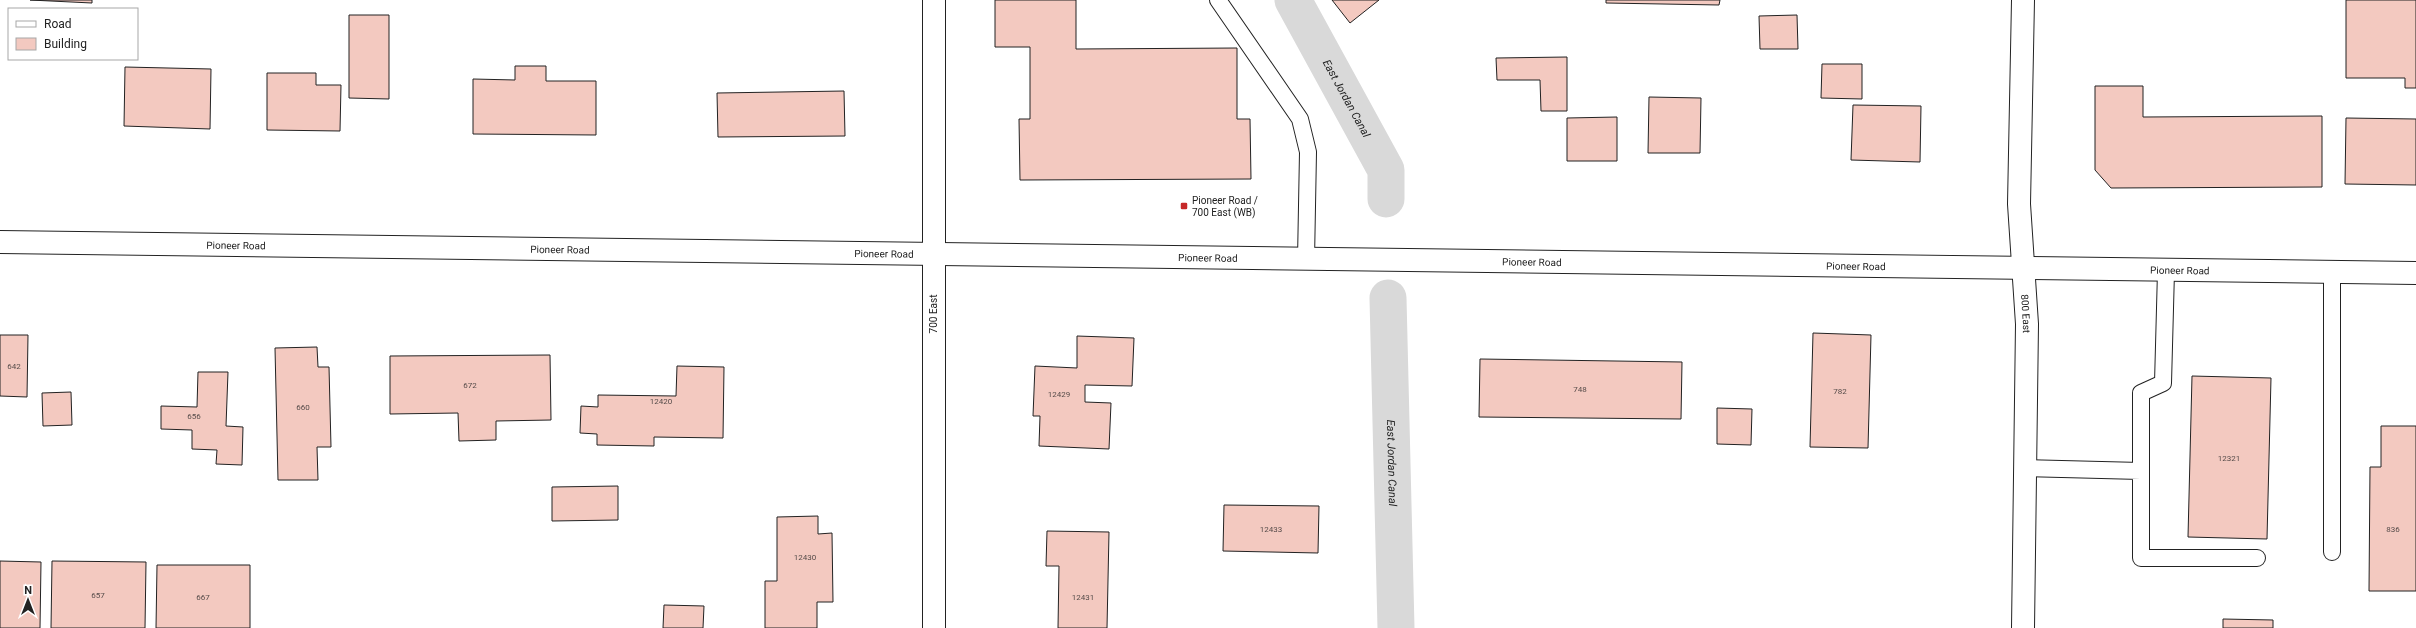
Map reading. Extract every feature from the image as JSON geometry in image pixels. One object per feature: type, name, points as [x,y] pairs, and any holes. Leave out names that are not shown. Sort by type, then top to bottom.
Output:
[{"type":"street","name":"700 East","points":[[934,0],[934,628]]},
{"type":"street","name":"800 East","points":[[2023,0],[2020,204],[2027,324],[2023,628]]},
{"type":"street","name":"Pioneer Road","points":[[0,242],[934,256],[2416,273]]},
{"type":"lane","points":[[1218,0],[1300,119],[1308,152],[1306,260]]},
{"type":"lane","points":[[2166,271],[2164,383],[2141,393],[2141,558],[2257,558]]},
{"type":"lane","points":[[2332,272],[2332,552]]},
{"type":"lane","points":[[2026,468],[2141,470]]},
{"type":"building","points":[[30,0],[92,0],[92,3]]},
{"type":"building","points":[[995,0],[1076,0],[1076,49],[1237,48],[1237,119],[1250,119],[1251,179],[1020,180],[1019,119],[1030,119],[1030,47],[995,47]]},
{"type":"building","points":[[1332,0],[1379,0],[1350,23]]},
{"type":"building","points":[[1606,0],[1720,0],[1719,5],[1606,3]]},
{"type":"building","points":[[2346,0],[2416,0],[2416,88],[2405,88],[2405,78],[2346,78]]},
{"type":"building","points":[[349,15],[389,15],[389,99],[349,98]]},
{"type":"building","points":[[1797,15],[1798,49],[1760,49],[1759,16]]},
{"type":"building","points":[[1567,57],[1567,111],[1541,111],[1540,80],[1497,80],[1496,58]]},
{"type":"building","points":[[1822,64],[1862,64],[1862,99],[1821,98]]},
{"type":"building","points":[[515,66],[546,66],[546,81],[596,81],[596,135],[473,134],[473,79],[515,80]]},
{"type":"building","points":[[125,67],[211,69],[210,129],[124,126]]},
{"type":"building","points":[[267,73],[316,73],[316,85],[341,85],[340,131],[267,130]]},
{"type":"building","points":[[2095,86],[2143,86],[2143,117],[2322,116],[2322,187],[2111,188],[2095,170]]},
{"type":"building","points":[[844,91],[845,136],[718,137],[717,93]]},
{"type":"building","points":[[1649,97],[1701,98],[1700,153],[1648,153]]},
{"type":"building","points":[[1853,105],[1921,106],[1920,162],[1851,160]]},
{"type":"building","points":[[1617,117],[1617,161],[1567,161],[1567,118]]},
{"type":"building","points":[[2346,118],[2416,119],[2416,185],[2345,184]]},
{"type":"building","points":[[1813,333],[1871,335],[1868,448],[1810,447]]},
{"type":"building","points":[[0,335],[28,335],[27,397],[0,396]]},
{"type":"building","points":[[1077,336],[1134,338],[1132,386],[1085,385],[1085,402],[1111,403],[1109,449],[1039,446],[1040,416],[1033,416],[1035,366],[1077,368]]},
{"type":"building","points":[[317,347],[318,367],[329,367],[331,447],[317,447],[318,480],[278,480],[275,348]]},
{"type":"building","points":[[550,355],[551,420],[496,421],[496,440],[459,441],[458,413],[390,414],[390,356]]},
{"type":"building","points":[[1480,359],[1682,362],[1681,419],[1479,417]]},
{"type":"building","points":[[677,366],[724,367],[723,438],[654,437],[654,446],[597,445],[597,434],[580,433],[581,406],[598,407],[598,395],[676,396]]},
{"type":"building","points":[[198,372],[228,372],[226,426],[243,427],[242,465],[216,464],[217,450],[192,449],[192,430],[161,429],[161,406],[197,407]]},
{"type":"building","points":[[2192,376],[2271,378],[2267,539],[2188,537]]},
{"type":"building","points":[[71,392],[72,425],[43,426],[42,393]]},
{"type":"building","points":[[1717,408],[1752,409],[1751,445],[1717,444]]},
{"type":"building","points":[[2381,426],[2416,426],[2416,591],[2369,591],[2370,467],[2381,467]]},
{"type":"building","points":[[618,486],[618,520],[552,521],[552,487]]},
{"type":"building","points":[[1224,505],[1319,506],[1318,553],[1223,551]]},
{"type":"building","points":[[818,516],[818,534],[832,533],[833,602],[817,602],[817,628],[765,628],[765,581],[777,581],[777,517]]},
{"type":"building","points":[[1047,531],[1109,532],[1107,628],[1058,628],[1059,566],[1046,566]]},
{"type":"building","points":[[0,561],[41,562],[40,628],[0,628]]},
{"type":"building","points":[[52,561],[146,562],[145,628],[51,628]]},
{"type":"building","points":[[157,565],[250,565],[250,628],[156,628]]},
{"type":"building","points":[[664,605],[704,606],[703,628],[663,628]]},
{"type":"building","points":[[2223,619],[2273,620],[2273,628],[2223,628]]},
{"type":"waterway","name":"East Jordan Canal","points":[[1293,0],[1386,170],[1386,199]]},
{"type":"waterway","name":"East Jordan Canal","points":[[1388,298],[1396,628]]},
{"type":"place","name":"Pioneer Road / 700 East (WB)","points":[[1184,206]]}]
